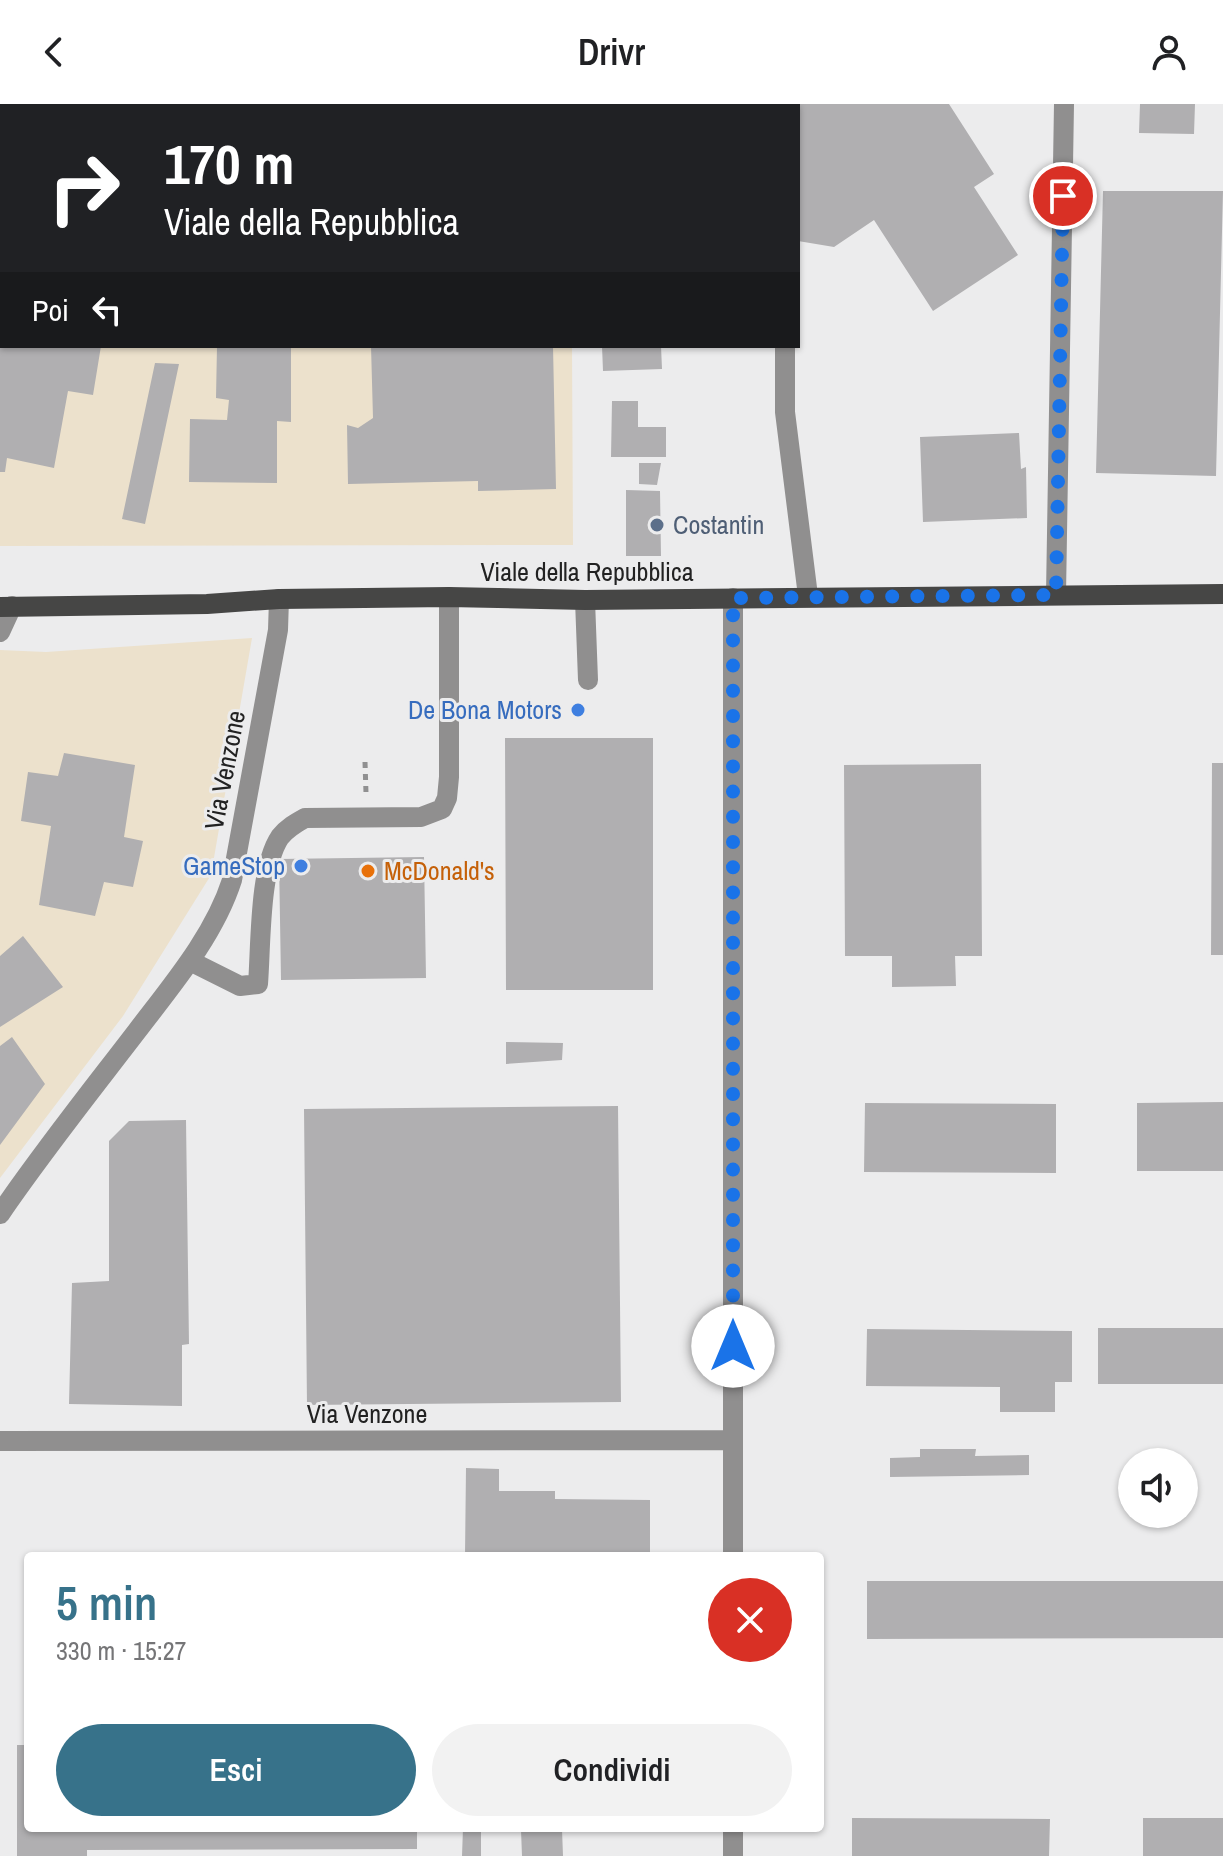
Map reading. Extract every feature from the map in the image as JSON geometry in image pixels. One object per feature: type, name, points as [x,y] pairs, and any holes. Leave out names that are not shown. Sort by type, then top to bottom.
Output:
[{"type":"main road","name":"Viale della Repubblica","points":[[6,606],[449,597],[585,600],[1223,594]]},
{"type":"street","points":[[1056,595],[1064,104]]},
{"type":"street","points":[[785,348],[785,412],[808,596]]},
{"type":"street","points":[[190,961],[240,986],[258,984],[266,875],[279,839],[290,827],[305,818],[421,817],[442,809],[447,798],[449,777],[449,597]]},
{"type":"street","points":[[733,598],[733,1552]]},
{"type":"street","name":"Via Venzone","points":[[0,1214],[28,1172],[190,961],[226,899],[278,630],[279,599]]},
{"type":"street","points":[[585,600],[588,680]]},
{"type":"street","points":[[0,632],[6,606]]},
{"type":"street","name":"Via Venzone","points":[[0,1441],[733,1440]]},
{"type":"street","points":[[733,1832],[733,1856]]},
{"type":"shaded area","points":[[0,348],[572,348],[573,545],[0,546]]},
{"type":"shaded area","points":[[252,638],[211,875],[123,1016],[0,1178],[0,650],[46,652]]},
{"type":"building","points":[[800,104],[949,104],[994,174],[974,187],[1018,255],[933,311],[874,220],[834,247],[800,241]]},
{"type":"building","points":[[1140,104],[1195,104],[1194,134],[1139,133]]},
{"type":"building","points":[[1103,191],[1223,191],[1216,476],[1096,473]]},
{"type":"building","points":[[0,348],[101,348],[93,395],[68,391],[54,468],[7,458],[5,472],[0,472]]},
{"type":"building","points":[[217,348],[291,348],[291,422],[277,421],[277,483],[189,482],[190,419],[227,420],[229,400],[216,398]]},
{"type":"building","points":[[371,348],[553,348],[556,489],[478,491],[478,481],[348,484],[347,425],[358,428],[373,418]]},
{"type":"building","points":[[602,348],[661,348],[662,369],[603,371]]},
{"type":"building","points":[[155,363],[179,364],[145,524],[122,519]]},
{"type":"building","points":[[612,401],[638,401],[638,427],[666,427],[666,457],[611,457]]},
{"type":"building","points":[[1019,433],[1021,469],[1026,467],[1027,518],[923,522],[920,437]]},
{"type":"building","points":[[639,463],[661,463],[657,485],[639,484]]},
{"type":"building","points":[[626,490],[660,491],[661,556],[626,556]]},
{"type":"building","points":[[505,738],[653,738],[653,990],[506,990]]},
{"type":"building","points":[[64,753],[135,765],[124,837],[143,841],[133,887],[104,882],[95,916],[39,905],[51,826],[21,821],[28,772],[58,776]]},
{"type":"building","points":[[1212,763],[1223,763],[1223,955],[1211,955]]},
{"type":"building","points":[[981,764],[982,956],[955,956],[956,986],[892,987],[892,956],[845,956],[844,765]]},
{"type":"building","points":[[424,857],[426,978],[281,980],[279,859]]},
{"type":"building","points":[[23,936],[63,987],[0,1027],[0,956]]},
{"type":"building","points":[[12,1037],[45,1084],[0,1145],[0,1046]]},
{"type":"building","points":[[506,1042],[563,1043],[562,1060],[506,1064]]},
{"type":"building","points":[[1223,1102],[1223,1171],[1137,1171],[1137,1103]]},
{"type":"building","points":[[865,1103],[1056,1104],[1056,1173],[864,1172]]},
{"type":"building","points":[[618,1106],[621,1402],[307,1405],[304,1109]]},
{"type":"building","points":[[186,1120],[189,1344],[182,1345],[182,1406],[69,1404],[72,1283],[109,1281],[109,1141],[129,1121]]},
{"type":"building","points":[[1098,1328],[1223,1328],[1223,1384],[1098,1384]]},
{"type":"building","points":[[867,1329],[1072,1331],[1072,1382],[1055,1382],[1055,1412],[1000,1412],[1000,1387],[866,1386]]},
{"type":"building","points":[[920,1449],[976,1449],[975,1456],[1029,1455],[1029,1475],[890,1477],[890,1458],[920,1457]]},
{"type":"building","points":[[466,1468],[499,1469],[499,1491],[555,1491],[555,1499],[650,1500],[650,1552],[465,1552]]},
{"type":"building","points":[[867,1581],[1223,1581],[1223,1638],[867,1639]]},
{"type":"building","points":[[17,1745],[24,1745],[24,1832],[417,1832],[417,1849],[87,1850],[87,1856],[17,1856]]},
{"type":"building","points":[[852,1818],[1050,1819],[1049,1856],[852,1856]]},
{"type":"building","points":[[1143,1818],[1223,1818],[1223,1856],[1143,1856]]},
{"type":"building","points":[[463,1832],[481,1832],[481,1856],[462,1856]]},
{"type":"building","points":[[521,1832],[562,1832],[563,1856],[522,1856]]},
{"type":"place","name":"Costantin","points":[[657,525]]},
{"type":"place","name":"De Bona Motors","points":[[578,710]]},
{"type":"place","name":"GameStop","points":[[301,866]]},
{"type":"place","name":"McDonald's","points":[[368,871]]},
{"type":"route","points":[[733,1346],[733,598],[1056,595],[1063,196]]}]
